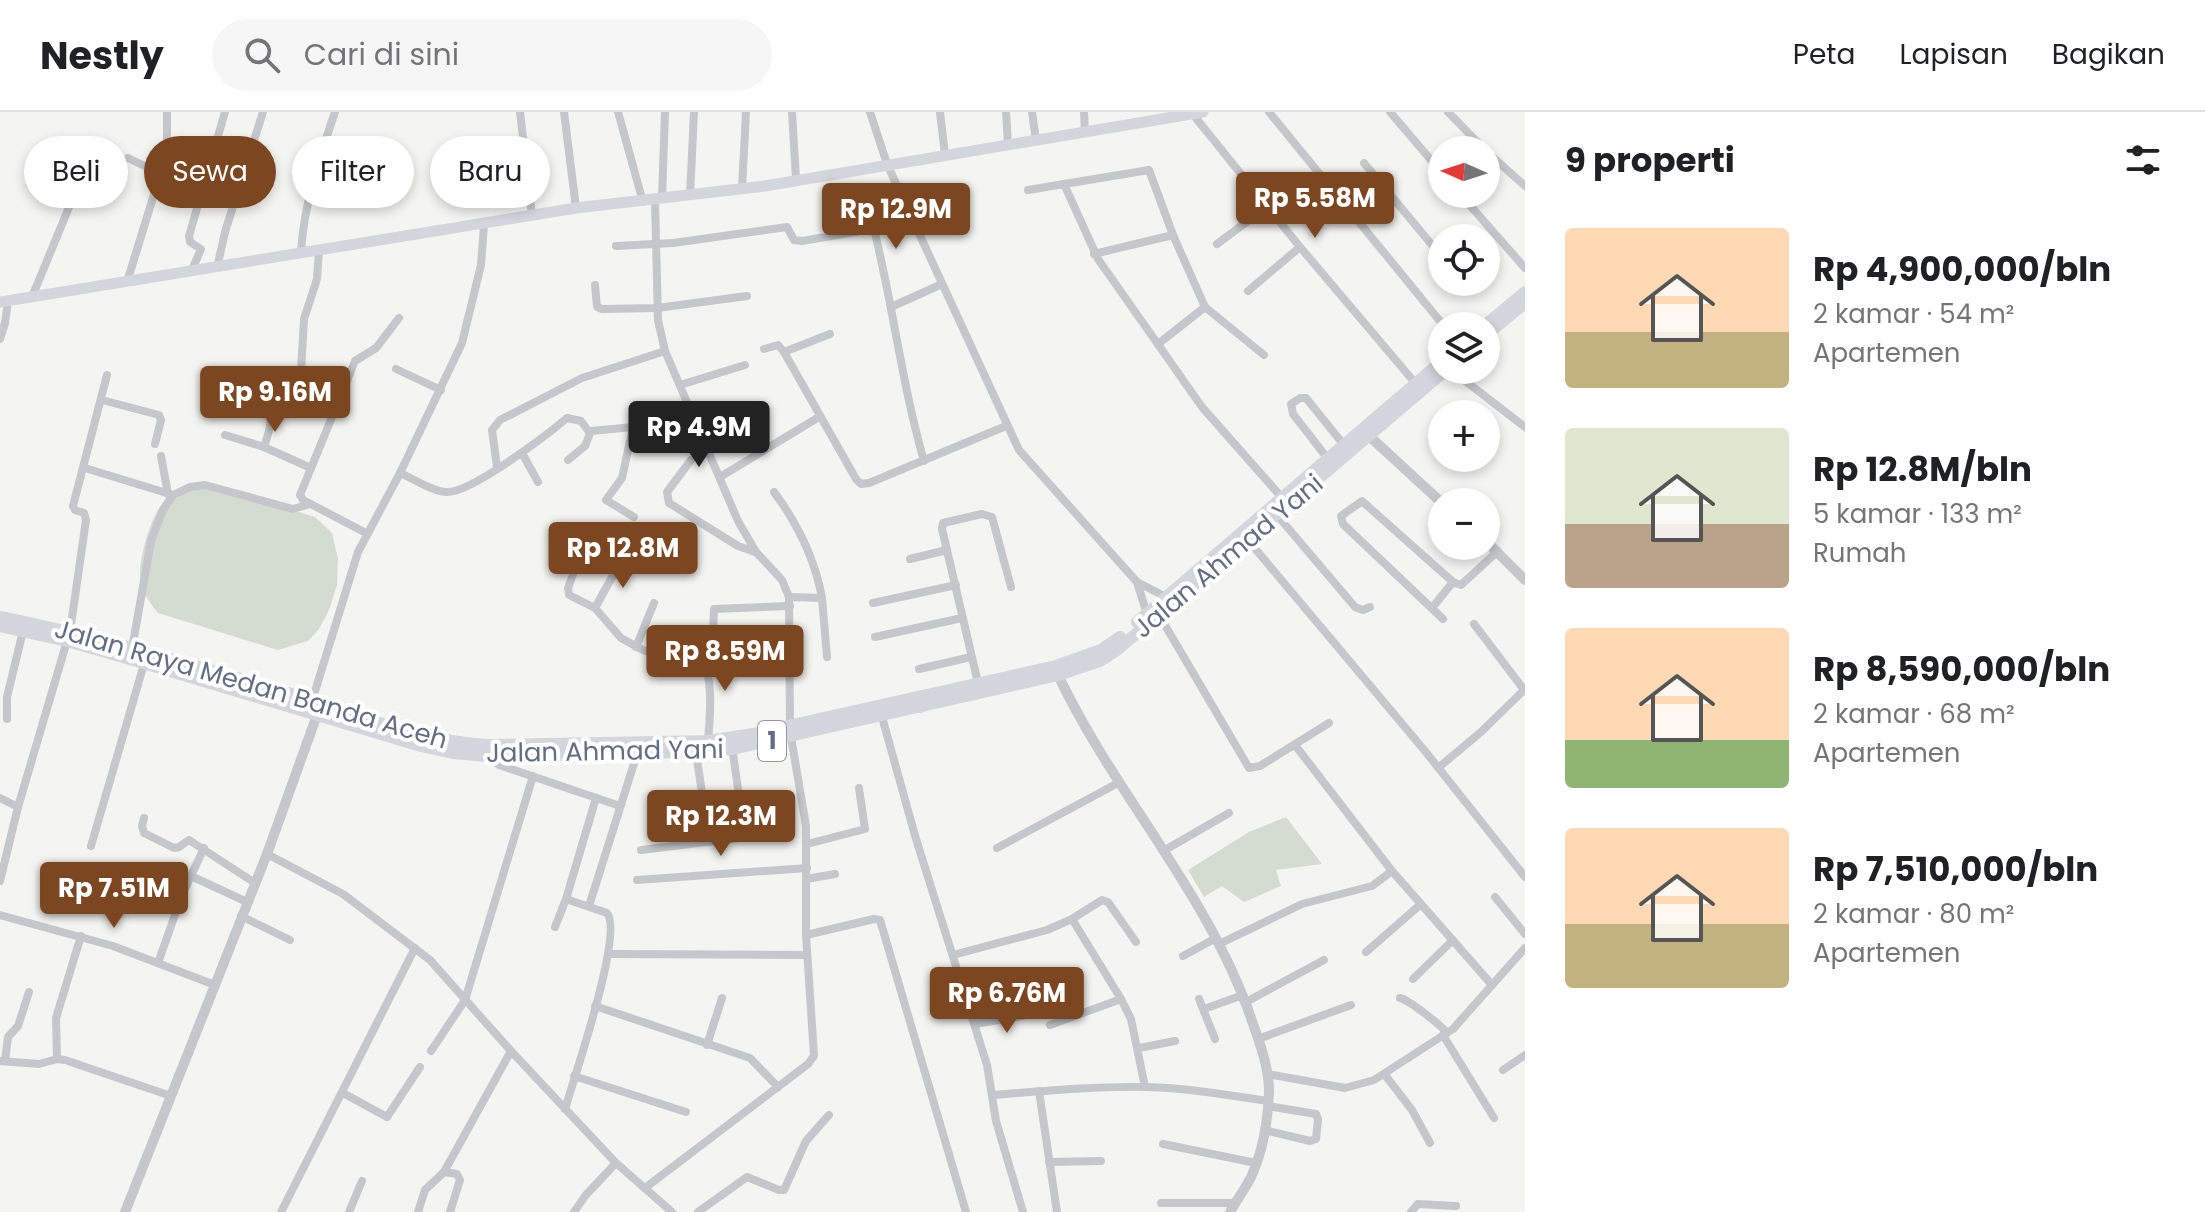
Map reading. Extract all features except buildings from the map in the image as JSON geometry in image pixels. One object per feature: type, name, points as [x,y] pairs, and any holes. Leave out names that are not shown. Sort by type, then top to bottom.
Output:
[{"type":"main road","points":[[4,301],[576,208],[742,189],[1195,113]]},
{"type":"main road","points":[[1500,313],[1525,292]]},
{"type":"main road","points":[[1500,324],[1525,303]]},
{"type":"main road","name":"1","points":[[790,732],[920,702],[978,683],[1088,656],[1111,644],[1153,614],[1166,597],[1286,502],[1328,459],[1428,373]]},
{"type":"main road","name":"Jalan Ahmad Yani","points":[[0,626],[68,636],[144,664],[436,750],[486,756],[696,752],[882,717],[920,702],[1058,675],[1109,656],[1153,614],[1277,515],[1286,502],[1431,384]]},
{"type":"main road","name":"Jalan Raya Medan Banda Aceh","points":[[0,617],[68,636],[132,649],[396,728],[470,744],[732,743]]},
{"type":"street","points":[[167,112],[167,136]]},
{"type":"street","points":[[218,136],[225,112]]},
{"type":"street","points":[[217,268],[225,232],[263,112]]},
{"type":"street","points":[[301,252],[306,205],[315,168],[335,112]]},
{"type":"street","points":[[520,112],[532,215]]},
{"type":"street","points":[[564,112],[576,208]]},
{"type":"street","points":[[618,112],[653,200]]},
{"type":"street","points":[[645,1188],[808,1064],[814,1056],[806,955],[807,844],[803,798],[790,732],[790,601],[782,580],[756,552],[738,521],[659,333],[653,200],[665,112]]},
{"type":"street","points":[[690,196],[694,112]]},
{"type":"street","points":[[742,189],[746,112]]},
{"type":"street","points":[[792,112],[796,179]]},
{"type":"street","points":[[870,112],[887,164],[1006,426],[1027,462],[1137,582],[1153,614],[1249,768],[1260,766],[1329,723]]},
{"type":"street","points":[[940,112],[945,155]]},
{"type":"street","points":[[1006,112],[1008,145]]},
{"type":"street","points":[[1032,112],[1036,140]]},
{"type":"street","points":[[1084,112],[1085,132]]},
{"type":"street","points":[[1269,112],[1432,312]]},
{"type":"street","points":[[1390,112],[1428,157]]},
{"type":"street","points":[[1448,112],[1472,136]]},
{"type":"street","points":[[1195,113],[1300,247],[1416,384]]},
{"type":"street","points":[[128,158],[144,166]]},
{"type":"street","points":[[1364,163],[1428,240]]},
{"type":"street","points":[[1500,163],[1525,186]]},
{"type":"street","points":[[1028,190],[1149,170],[1205,307],[1264,355]]},
{"type":"street","points":[[1064,184],[1094,254],[1202,407],[1286,502]]},
{"type":"street","points":[[1356,219],[1387,191]]},
{"type":"street","points":[[1217,244],[1268,206]]},
{"type":"street","points":[[32,297],[69,208]]},
{"type":"street","points":[[127,282],[150,208]]},
{"type":"street","points":[[191,272],[201,249],[188,238],[197,208]]},
{"type":"street","points":[[1472,208],[1525,268]]},
{"type":"street","points":[[616,246],[657,244],[787,227],[796,241],[913,222]]},
{"type":"street","points":[[312,701],[366,533],[400,473],[462,343],[481,265],[484,225]]},
{"type":"street","points":[[874,229],[924,461]]},
{"type":"street","points":[[1094,254],[1173,235]]},
{"type":"street","points":[[1248,291],[1300,247]]},
{"type":"street","points":[[319,249],[317,279],[304,319],[301,371],[305,375],[329,379],[340,394]]},
{"type":"street","points":[[891,307],[942,284]]},
{"type":"street","points":[[595,285],[596,303],[600,309],[657,308],[747,296]]},
{"type":"street","points":[[0,339],[7,317],[4,301]]},
{"type":"street","points":[[1158,344],[1205,307]]},
{"type":"street","points":[[366,533],[303,500],[300,495],[356,358],[376,348],[399,318]]},
{"type":"street","points":[[784,352],[830,334]]},
{"type":"street","points":[[764,349],[778,345],[784,352],[819,417],[861,484],[1006,426]]},
{"type":"street","points":[[497,467],[492,430],[500,420],[564,385],[665,351]]},
{"type":"street","points":[[680,385],[745,365]]},
{"type":"street","points":[[396,369],[441,390]]},
{"type":"street","points":[[0,881],[18,807],[68,636],[86,520],[84,513],[73,506],[107,375]]},
{"type":"street","points":[[1467,384],[1525,427]]},
{"type":"street","points":[[264,447],[272,421],[266,395]]},
{"type":"street","points":[[1328,459],[1293,414],[1291,404],[1306,398],[1344,445]]},
{"type":"street","points":[[102,400],[161,417],[155,444]]},
{"type":"street","points":[[589,432],[633,427],[688,404]]},
{"type":"street","points":[[720,477],[819,417]]},
{"type":"street","points":[[400,473],[448,492],[466,486],[522,453],[567,418],[581,421],[589,432]]},
{"type":"street","points":[[633,427],[622,478],[606,500],[634,517]]},
{"type":"street","points":[[568,460],[585,446],[589,432]]},
{"type":"street","points":[[225,435],[264,447],[311,468]]},
{"type":"street","points":[[1368,435],[1428,490]]},
{"type":"street","points":[[522,453],[538,482]]},
{"type":"street","points":[[161,456],[171,495]]},
{"type":"street","points":[[691,460],[667,492],[669,503],[738,546],[756,552]]},
{"type":"street","points":[[85,468],[171,495]]},
{"type":"street","points":[[132,649],[151,541],[171,495],[205,485],[293,509],[310,504]]},
{"type":"street","points":[[774,492],[794,518],[815,570],[822,598],[827,657]]},
{"type":"street","points":[[1443,619],[1343,524],[1341,516],[1362,501],[1453,582],[1462,585],[1488,560]]},
{"type":"street","points":[[978,683],[943,523],[988,514],[997,528],[1011,587]]},
{"type":"street","points":[[1277,515],[1355,607],[1361,610],[1370,607]]},
{"type":"street","points":[[1247,539],[1525,877]]},
{"type":"street","points":[[584,544],[567,591],[569,595],[595,608],[621,638],[636,647],[662,656],[701,655]]},
{"type":"street","points":[[910,559],[947,550]]},
{"type":"street","points":[[1500,553],[1525,580]]},
{"type":"street","points":[[595,608],[623,557]]},
{"type":"street","points":[[1137,582],[1166,597]]},
{"type":"street","points":[[1432,608],[1453,582]]},
{"type":"street","points":[[873,603],[956,585]]},
{"type":"street","points":[[708,741],[708,690],[701,655],[713,634],[714,609],[822,598]]},
{"type":"street","points":[[636,647],[654,603]]},
{"type":"street","points":[[875,637],[962,618]]},
{"type":"street","points":[[1438,768],[1525,690],[1474,624]]},
{"type":"street","points":[[7,719],[7,697],[23,631]]},
{"type":"street","points":[[919,669],[971,657]]},
{"type":"street","points":[[91,846],[144,664]]},
{"type":"street","points":[[1058,675],[1118,783],[1165,850],[1217,941],[1244,998],[1268,1074],[1268,1103],[1256,1163],[1233,1207],[1161,1203]]},
{"type":"street","points":[[125,1212],[267,854],[317,715]]},
{"type":"street","points":[[882,717],[916,839],[975,1024],[993,1095],[996,1121],[1023,1212]]},
{"type":"street","points":[[732,743],[745,837]]},
{"type":"street","points":[[1295,745],[1392,871],[1492,985]]},
{"type":"street","points":[[696,752],[709,841]]},
{"type":"street","points":[[589,906],[637,754]]},
{"type":"street","points":[[486,756],[499,765],[620,806]]},
{"type":"street","points":[[431,1051],[465,1000],[533,776]]},
{"type":"street","points":[[997,848],[1118,783]]},
{"type":"street","points":[[807,844],[865,829],[859,788]]},
{"type":"street","points":[[0,798],[18,807]]},
{"type":"street","points":[[555,927],[596,798]]},
{"type":"street","points":[[1165,850],[1229,813]]},
{"type":"street","points":[[144,818],[144,833],[174,848],[189,840],[255,883]]},
{"type":"street","points":[[641,850],[781,833]]},
{"type":"street","points":[[158,963],[204,848]]},
{"type":"street","points":[[267,854],[343,894],[444,973],[511,1051],[616,1163],[672,1212]]},
{"type":"street","points":[[637,880],[807,868]]},
{"type":"street","points":[[1183,956],[1302,904],[1372,886],[1392,871]]},
{"type":"street","points":[[806,879],[835,874]]},
{"type":"street","points":[[191,876],[247,902]]},
{"type":"street","points":[[1495,897],[1525,934]]},
{"type":"street","points":[[565,1109],[610,954],[610,915],[566,899]]},
{"type":"street","points":[[953,955],[1047,930],[1106,900],[1136,942]]},
{"type":"street","points":[[1366,952],[1421,904]]},
{"type":"street","points":[[0,915],[81,936],[215,985]]},
{"type":"street","points":[[241,916],[290,940]]},
{"type":"street","points":[[1072,919],[1131,1019],[1145,1087]]},
{"type":"street","points":[[806,935],[880,920],[966,1212]]},
{"type":"street","points":[[57,1059],[56,1018],[81,936]]},
{"type":"street","points":[[1413,979],[1453,940]]},
{"type":"street","points":[[281,1212],[415,948]]},
{"type":"street","points":[[1268,1074],[1345,1088],[1385,1075],[1460,1022],[1525,949]]},
{"type":"street","points":[[610,954],[806,955]]},
{"type":"street","points":[[1204,1009],[1244,998],[1324,960]]},
{"type":"street","points":[[29,992],[18,1026],[8,1037],[3,1061],[42,1064],[57,1059],[171,1096]]},
{"type":"street","points":[[707,1045],[722,998]]},
{"type":"street","points":[[1400,998],[1408,1000],[1431,1020],[1442,1025],[1494,1118]]},
{"type":"street","points":[[1050,1025],[1121,999]]},
{"type":"street","points":[[1199,999],[1215,1039]]},
{"type":"street","points":[[1258,1039],[1351,1005]]},
{"type":"street","points":[[595,1006],[750,1058],[778,1087]]},
{"type":"street","points":[[975,1024],[1033,1014]]},
{"type":"street","points":[[1139,1048],[1175,1041]]},
{"type":"street","points":[[418,1212],[429,1184],[444,1172],[511,1051]]},
{"type":"street","points":[[1503,1070],[1525,1055]]},
{"type":"street","points":[[343,1093],[387,1117],[420,1067]]},
{"type":"street","points":[[1385,1075],[1412,1110],[1430,1143]]},
{"type":"street","points":[[574,1076],[686,1112]]},
{"type":"street","points":[[993,1095],[1145,1087],[1268,1103],[1316,1114],[1317,1138],[1310,1141],[1264,1130]]},
{"type":"street","points":[[1039,1091],[1057,1212]]},
{"type":"street","points":[[698,1212],[747,1177],[784,1190],[806,1141],[829,1115]]},
{"type":"street","points":[[1163,1144],[1256,1163]]},
{"type":"street","points":[[1049,1162],[1101,1161]]},
{"type":"street","points":[[574,1212],[616,1163]]},
{"type":"street","points":[[444,1172],[457,1174],[460,1180],[450,1212]]},
{"type":"street","points":[[349,1212],[362,1181]]},
{"type":"street","points":[[1411,1212],[1418,1204],[1456,1206]]},
{"type":"shaded area","points":[[203,483],[315,517],[332,533],[338,559],[337,585],[329,610],[308,641],[278,650],[158,613],[151,604],[143,590],[140,574],[152,522],[168,498]]},
{"type":"shaded area","points":[[1286,817],[1322,864],[1276,870],[1281,886],[1244,902],[1222,886],[1204,897],[1188,870],[1249,832]]}]
